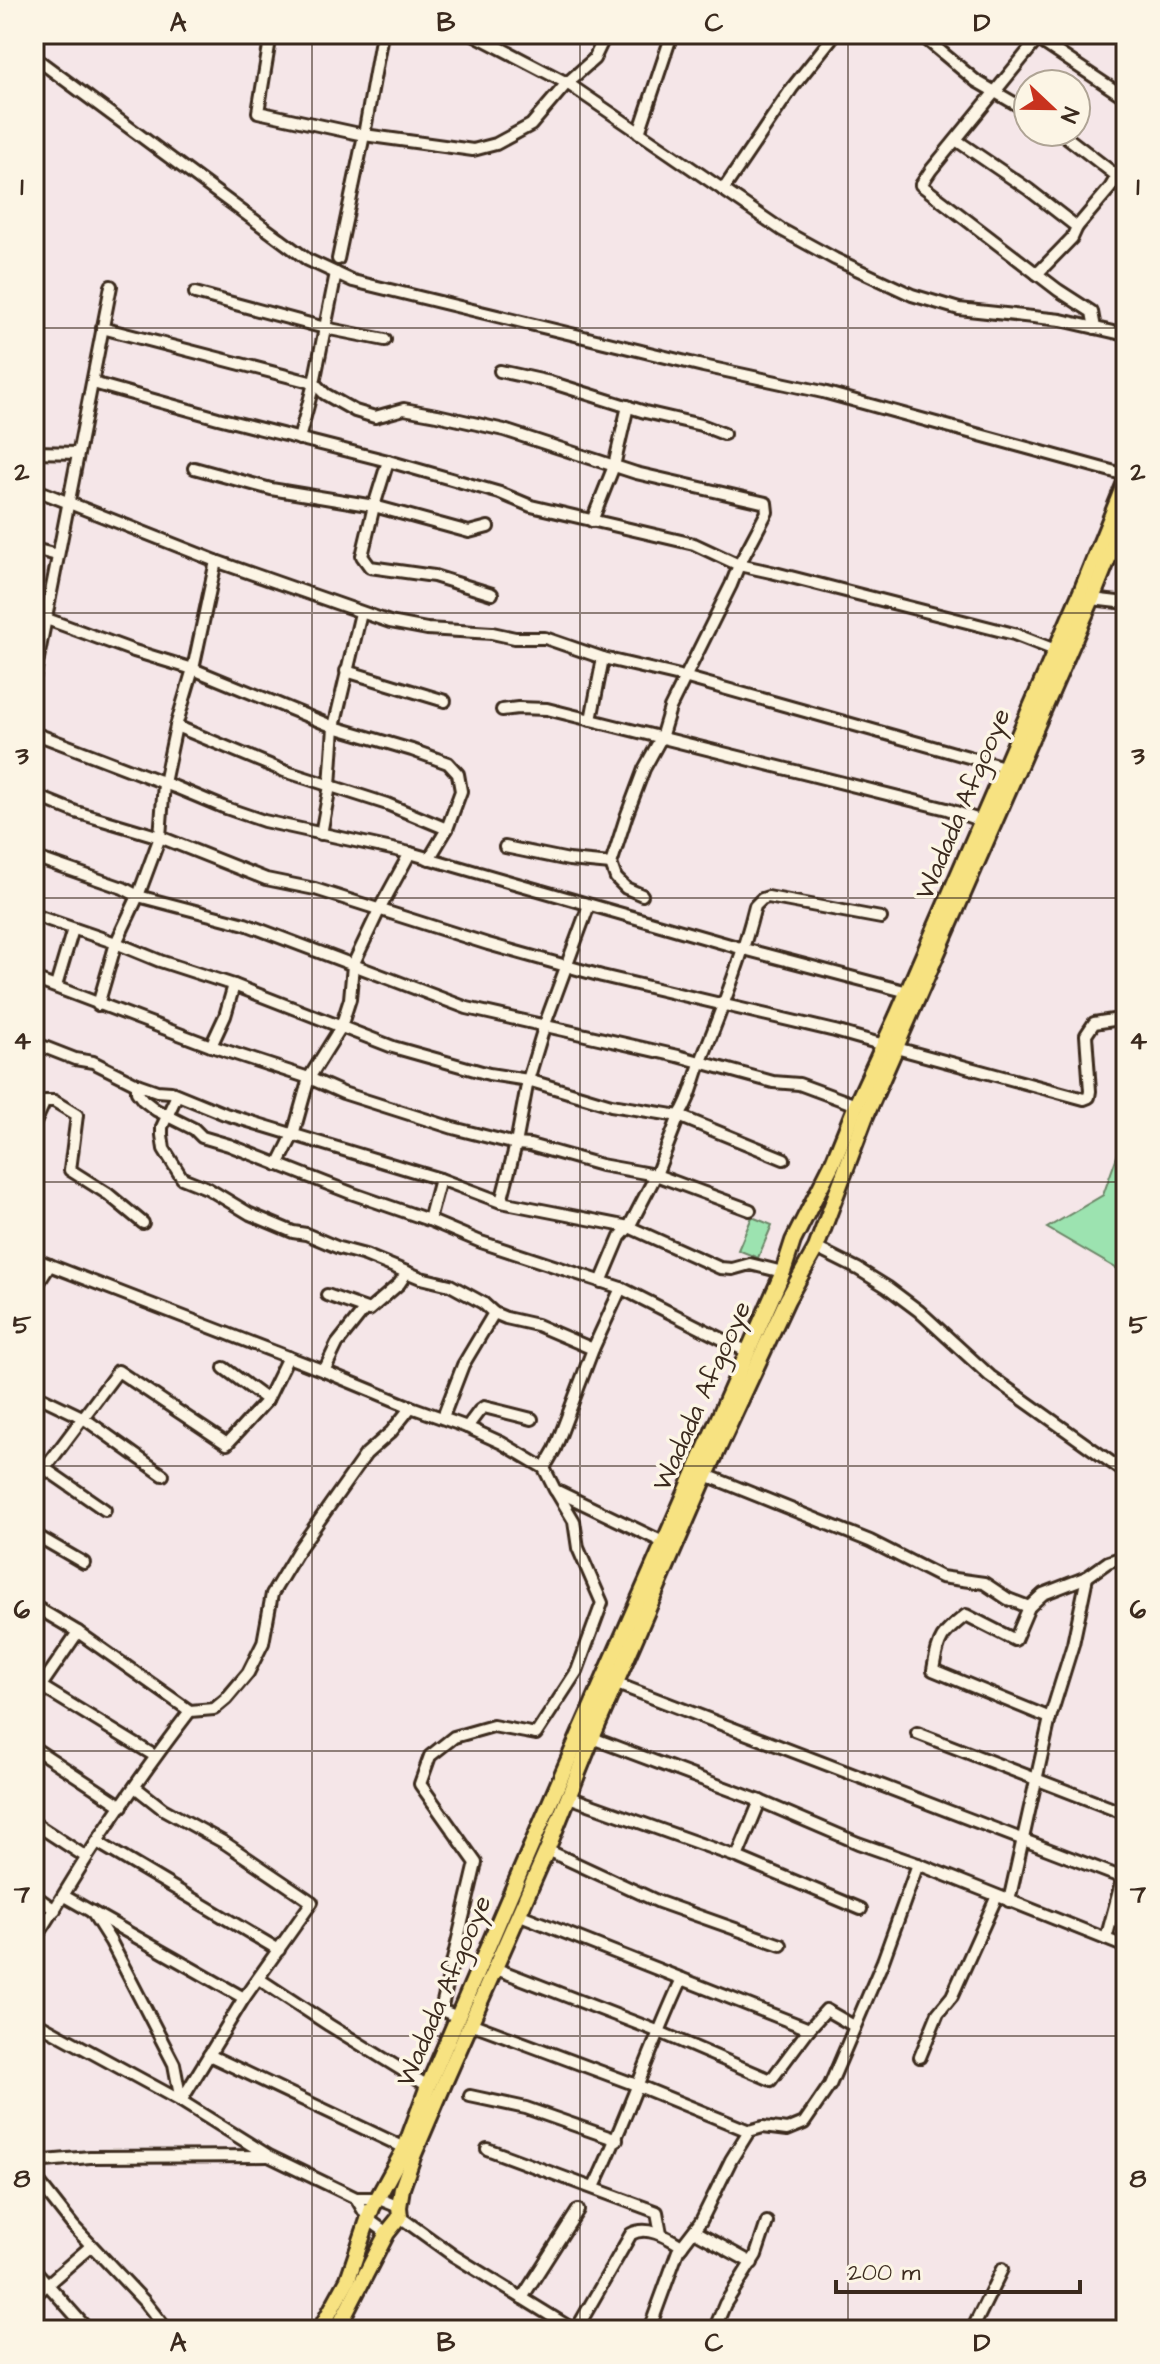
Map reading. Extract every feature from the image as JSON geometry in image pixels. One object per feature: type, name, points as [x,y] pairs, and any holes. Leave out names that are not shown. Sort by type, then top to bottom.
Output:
[{"type":"highway","name":"Wadada Afgooye","points":[[320,2330],[348,2279],[377,2198],[405,2148],[428,2086],[494,1968],[706,1475],[787,1300],[815,1247],[865,1118],[908,992],[1126,478]]},
{"type":"highway","name":"Wadada Afgooye","points":[[337,2330],[400,2212],[402,2188],[464,2020],[663,1542],[783,1272],[798,1229],[833,1162],[856,1105],[890,1047],[1092,599],[1126,514]]},
{"type":"highway","points":[[791,1247],[800,1254],[815,1247],[811,1231],[798,1229]]},
{"type":"street","points":[[271,34],[258,112],[364,135],[473,150],[496,144],[531,125],[567,83],[594,59],[605,36]]},
{"type":"street","points":[[338,259],[382,34]]},
{"type":"street","points":[[473,34],[567,83],[782,230],[912,295],[959,309],[1061,320],[1126,335]]},
{"type":"street","points":[[639,133],[672,34]]},
{"type":"street","points":[[723,190],[792,88],[835,34]]},
{"type":"street","points":[[920,34],[976,81],[1012,102]]},
{"type":"street","points":[[1095,328],[1092,312],[921,185],[996,92],[1036,36],[1126,98]]},
{"type":"street","points":[[34,57],[308,260],[353,281],[895,411],[1126,478]]},
{"type":"street","points":[[956,140],[1077,227]]},
{"type":"street","points":[[1037,274],[1072,238],[1077,227],[1110,188],[1122,179],[1081,148]]},
{"type":"street","points":[[299,439],[314,383],[336,273]]},
{"type":"street","points":[[35,674],[111,286]]},
{"type":"street","points":[[195,293],[325,328],[385,340]]},
{"type":"street","points":[[102,328],[314,383],[325,394],[355,411],[375,417],[404,409],[437,415],[504,430],[636,473],[766,503],[767,512],[670,708],[661,738],[644,769],[611,864],[616,878],[626,888],[642,895]]},
{"type":"street","points":[[500,371],[550,382],[724,434]]},
{"type":"street","points":[[93,383],[388,461],[500,493],[531,506],[694,544],[739,565],[1014,634],[1055,650]]},
{"type":"street","points":[[592,521],[614,466],[628,406]]},
{"type":"street","points":[[34,452],[78,453]]},
{"type":"street","points":[[388,461],[362,556],[370,567],[434,576],[492,594]]},
{"type":"street","points":[[194,468],[271,489],[374,506],[469,532],[488,527]]},
{"type":"street","points":[[34,489],[216,561],[361,613],[427,629],[545,638],[603,658],[684,677],[1004,767]]},
{"type":"street","points":[[34,549],[57,555]]},
{"type":"street","points":[[98,1005],[116,943],[160,837],[164,783],[216,561]]},
{"type":"street","points":[[1092,599],[1126,603]]},
{"type":"street","points":[[34,610],[44,618],[193,669],[334,727],[412,750],[453,767],[461,791],[447,829],[429,859]]},
{"type":"street","points":[[321,834],[330,786],[334,727],[361,613]]},
{"type":"street","points":[[591,720],[603,658]]},
{"type":"street","points":[[346,671],[445,701]]},
{"type":"street","points":[[502,710],[547,709],[947,809],[982,821]]},
{"type":"street","points":[[176,726],[284,771],[387,804],[447,829]]},
{"type":"street","points":[[34,733],[250,816],[410,853],[744,949],[908,992]]},
{"type":"street","points":[[34,795],[76,812],[160,837],[266,879],[380,908],[488,944],[602,976],[857,1037],[1084,1099],[1089,1097],[1090,1091],[1086,1035],[1094,1023],[1126,1018]]},
{"type":"street","points":[[505,847],[569,860],[611,864]]},
{"type":"street","points":[[278,1165],[293,1135],[309,1078],[341,1027],[350,999],[353,965],[410,853]]},
{"type":"street","points":[[34,857],[138,896],[245,924],[467,1008],[545,1024],[773,1082],[799,1084],[856,1105]]},
{"type":"street","points":[[601,1282],[620,1237],[629,1227],[656,1175],[691,1091],[744,949],[755,906],[768,897],[881,918]]},
{"type":"street","points":[[501,1202],[528,1080],[589,905]]},
{"type":"street","points":[[34,915],[234,985],[393,1047],[489,1074],[528,1080],[611,1105],[679,1116],[784,1159]]},
{"type":"street","points":[[56,986],[73,929]]},
{"type":"street","points":[[34,979],[98,1005],[371,1102],[453,1128],[601,1165],[656,1175],[750,1210]]},
{"type":"street","points":[[211,1046],[225,1016],[234,985]]},
{"type":"street","points":[[34,1043],[75,1059],[93,1062],[137,1084],[177,1095],[225,1114],[440,1179],[501,1202],[629,1227],[720,1268],[732,1269],[750,1264],[783,1272]]},
{"type":"street","points":[[137,1084],[137,1092],[143,1100],[194,1129],[202,1137],[481,1242],[621,1288],[748,1352]]},
{"type":"street","points":[[177,1095],[162,1127],[164,1149],[182,1178],[207,1188],[264,1220],[450,1285],[483,1303],[494,1313],[537,1325],[593,1349]]},
{"type":"street","points":[[34,1125],[45,1101],[54,1101],[77,1115],[70,1170],[108,1194],[143,1223]]},
{"type":"street","points":[[429,1220],[440,1179]]},
{"type":"street","points":[[815,1247],[875,1279],[948,1336],[990,1376],[1124,1469]]},
{"type":"street","points":[[34,1259],[443,1417],[502,1443],[544,1468],[574,1521],[578,1548],[602,1603],[577,1671],[536,1734],[493,1726],[454,1737],[430,1756],[420,1784],[476,1863],[441,2010],[749,2131],[763,2127],[787,2130],[804,2123],[830,2085],[883,1961],[918,1864]]},
{"type":"street","points":[[34,1290],[50,1265]]},
{"type":"street","points":[[327,1295],[369,1310],[399,1284],[407,1272]]},
{"type":"street","points":[[544,1468],[555,1449],[593,1349],[621,1288]]},
{"type":"street","points":[[324,1371],[343,1335],[364,1310]]},
{"type":"street","points":[[443,1417],[463,1365],[494,1313]]},
{"type":"street","points":[[34,1483],[118,1371],[227,1444],[267,1400],[288,1357]]},
{"type":"street","points":[[224,1368],[267,1400]]},
{"type":"street","points":[[34,1394],[82,1417],[163,1475]]},
{"type":"street","points":[[34,1606],[78,1632],[190,1711],[214,1709],[248,1673],[263,1643],[272,1594],[299,1549],[366,1454],[391,1432],[411,1407]]},
{"type":"street","points":[[467,1427],[484,1407],[532,1419]]},
{"type":"street","points":[[34,1461],[105,1510]]},
{"type":"street","points":[[706,1475],[870,1541],[941,1577],[984,1583],[1008,1599],[1029,1607]]},
{"type":"street","points":[[555,1490],[663,1542]]},
{"type":"street","points":[[34,1534],[84,1563]]},
{"type":"street","points":[[1050,1718],[933,1670],[936,1652],[945,1631],[966,1615],[1015,1640],[1029,1607],[1043,1594],[1087,1577],[1108,1562],[1126,1556]]},
{"type":"street","points":[[1009,1901],[1050,1718],[1073,1644],[1087,1577]]},
{"type":"street","points":[[34,1696],[37,1684],[78,1632]]},
{"type":"street","points":[[37,1684],[155,1756]]},
{"type":"street","points":[[617,1684],[1123,1878]]},
{"type":"street","points":[[34,1941],[86,1857],[190,1711]]},
{"type":"street","points":[[917,1733],[1126,1814]]},
{"type":"street","points":[[592,1738],[760,1801],[858,1843],[1126,1947]]},
{"type":"street","points":[[34,1748],[122,1806]]},
{"type":"street","points":[[135,1787],[163,1809],[225,1843],[312,1902],[244,1998],[181,2101]]},
{"type":"street","points":[[569,1797],[737,1857],[861,1909]]},
{"type":"street","points":[[737,1857],[760,1801]]},
{"type":"street","points":[[34,1823],[86,1857]]},
{"type":"street","points":[[97,1842],[279,1950]]},
{"type":"street","points":[[547,1850],[659,1902],[781,1945]]},
{"type":"street","points":[[1106,1939],[1126,1865]]},
{"type":"street","points":[[34,1895],[55,1910]]},
{"type":"street","points":[[64,1896],[244,1998]]},
{"type":"street","points":[[920,2057],[938,2013],[952,1996],[997,1896]]},
{"type":"street","points":[[92,1912],[111,1942],[174,2064],[181,2101]]},
{"type":"street","points":[[518,1914],[809,2029]]},
{"type":"street","points":[[494,1968],[657,2031],[771,2080],[826,2010],[854,2026]]},
{"type":"street","points":[[259,1979],[428,2086]]},
{"type":"street","points":[[594,2187],[617,2140],[657,2031],[682,1979]]},
{"type":"street","points":[[34,2021],[181,2101],[269,2156],[356,2198],[377,2198],[400,2212],[454,2256],[575,2330],[631,2234],[636,2231],[661,2234],[682,2246]]},
{"type":"street","points":[[209,2055],[405,2148]]},
{"type":"street","points":[[470,2096],[526,2108],[617,2140]]},
{"type":"street","points":[[649,2330],[672,2262],[701,2221],[749,2131]]},
{"type":"street","points":[[487,2149],[657,2212],[661,2234]]},
{"type":"street","points":[[34,2162],[90,2157],[269,2156]]},
{"type":"street","points":[[34,2176],[74,2227],[167,2330]]},
{"type":"street","points":[[356,2198],[369,2220],[387,2233]]},
{"type":"street","points":[[522,2298],[578,2210]]},
{"type":"street","points":[[714,2330],[725,2304],[752,2263],[767,2222]]},
{"type":"street","points":[[694,2231],[752,2263]]},
{"type":"street","points":[[34,2296],[91,2246]]},
{"type":"street","points":[[34,2269],[88,2330]]},
{"type":"street","points":[[972,2330],[1002,2269]]},
{"type":"green space","points":[[1126,1131],[1126,1274],[1047,1228],[1103,1195]]},
{"type":"green space","points":[[752,1217],[772,1225],[758,1258],[738,1250]]}]
